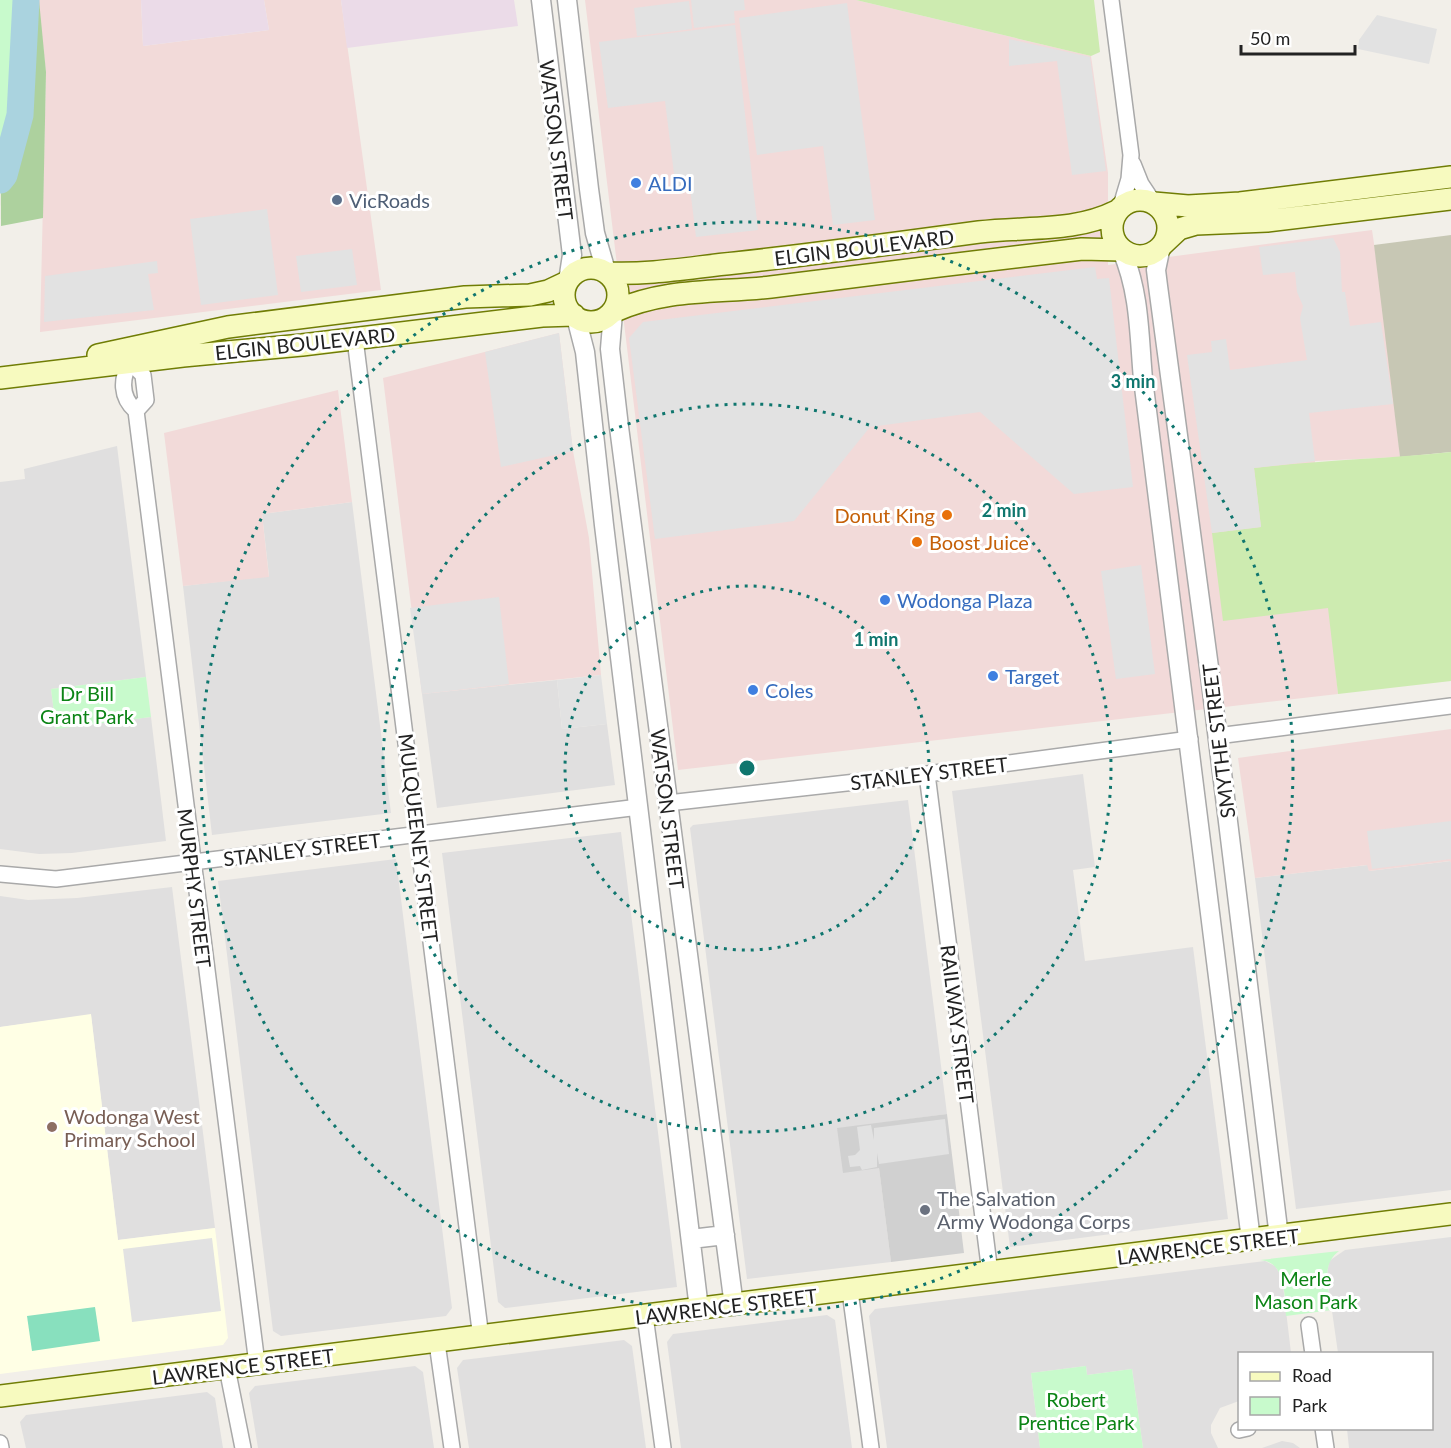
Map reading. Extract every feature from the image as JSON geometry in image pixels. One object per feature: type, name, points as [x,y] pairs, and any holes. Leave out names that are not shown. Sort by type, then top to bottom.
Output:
[{"type":"main road","points":[[1451,177],[1240,203],[1182,206],[1138,199],[1118,210],[1112,230],[1122,251],[1143,256],[1162,245],[1179,229],[1203,223],[1273,220],[1451,199]]},
{"type":"main road","points":[[1154,202],[1166,218],[1167,227],[1162,245]]},
{"type":"main road","name":"ELGIN BOULEVARD","points":[[607,272],[645,273],[1007,229],[1071,227],[1091,223],[1118,210]]},
{"type":"main road","name":"ELGIN BOULEVARD","points":[[614,312],[664,294],[738,291],[1082,249],[1122,251]]},
{"type":"main road","points":[[587,268],[607,272],[618,288],[619,298],[614,312],[595,322],[575,316],[563,299],[567,281],[578,271],[587,268]]},
{"type":"main road","name":"ELGIN BOULEVARD","points":[[0,378],[182,346],[290,317],[465,297],[530,295],[548,291],[567,281]]},
{"type":"main road","name":"ELGIN BOULEVARD","points":[[182,346],[302,345],[542,316],[575,316]]},
{"type":"main road","points":[[290,317],[293,336],[302,345]]},
{"type":"main road","name":"LAWRENCE STREET","points":[[0,1396],[481,1338],[1451,1214]]},
{"type":"street","name":"WATSON STREET","points":[[541,0],[572,255],[567,281]]},
{"type":"street","name":"WATSON STREET","points":[[567,0],[595,232],[607,272]]},
{"type":"street","points":[[1111,0],[1131,156],[1138,178],[1154,202]]},
{"type":"street","points":[[547,61],[573,55]]},
{"type":"street","points":[[1118,210],[1129,179],[1131,156]]},
{"type":"street","name":"SMYTHE STREET","points":[[1162,245],[1157,280],[1218,736],[1279,1237]]},
{"type":"street","name":"SMYTHE STREET","points":[[1122,251],[1136,290],[1143,379],[1190,739],[1251,1240]]},
{"type":"street","name":"WATSON STREET","points":[[614,312],[610,349],[619,427],[734,1306]]},
{"type":"street","name":"WATSON STREET","points":[[575,316],[585,352],[603,525],[699,1309]]},
{"type":"street","name":"MULQUEENEY STREET","points":[[355,339],[481,1338]]},
{"type":"street","name":"MURPHY STREET","points":[[129,355],[122,376],[127,403],[136,411],[257,1364]]},
{"type":"street","points":[[1143,379],[1171,375]]},
{"type":"street","points":[[593,430],[619,427]]},
{"type":"street","points":[[1156,468],[1182,465]]},
{"type":"street","points":[[603,525],[631,522]]},
{"type":"street","points":[[1181,679],[1210,675]]},
{"type":"street","points":[[1190,739],[1451,706]]},
{"type":"street","name":"STANLEY STREET","points":[[668,803],[927,774],[1190,739]]},
{"type":"street","points":[[632,756],[661,752]]},
{"type":"street","name":"RAILWAY STREET","points":[[927,774],[990,1273]]},
{"type":"street","points":[[639,807],[668,803]]},
{"type":"street","name":"STANLEY STREET","points":[[0,874],[56,879],[419,836],[639,807]]},
{"type":"street","points":[[1201,833],[1229,828]]},
{"type":"street","points":[[646,863],[674,859]]},
{"type":"street","points":[[1239,1135],[1266,1132]]},
{"type":"street","points":[[691,1239],[725,1235]]},
{"type":"street","points":[[850,1291],[871,1448]]},
{"type":"street","points":[[645,1316],[663,1448]]},
{"type":"street","points":[[1309,1325],[1313,1352]]},
{"type":"street","points":[[437,1343],[452,1448]]},
{"type":"street","points":[[227,1368],[243,1448]]},
{"type":"street","points":[[1323,1430],[1326,1448]]},
{"type":"street","points":[[0,1443],[1,1448]]},
{"type":"shaded area","points":[[38,0],[141,0],[143,46],[269,30],[264,0],[341,0],[381,290],[40,332],[46,72]]},
{"type":"shaded area","points":[[141,0],[264,0],[269,30],[143,46]]},
{"type":"shaded area","points":[[341,0],[514,0],[518,26],[347,48]]},
{"type":"shaded area","points":[[585,0],[856,0],[1091,56],[1108,173],[1108,265],[1372,230],[1390,351],[1400,457],[1315,461],[1338,694],[678,770]]},
{"type":"shaded area","points":[[691,0],[744,0],[745,10],[734,11],[735,23],[694,28]]},
{"type":"shaded area","points":[[689,1],[692,29],[637,36],[634,8]]},
{"type":"shaded area","points":[[847,3],[875,220],[833,225],[823,146],[757,155],[739,18]]},
{"type":"shaded area","points":[[1377,15],[1437,29],[1429,64],[1358,49],[1359,40]]},
{"type":"shaded area","points":[[735,25],[758,230],[696,237],[690,188],[676,190],[665,101],[608,108],[599,42]]},
{"type":"shaded area","points":[[1009,39],[1090,57],[1106,171],[1072,175],[1057,61],[1009,66]]},
{"type":"shaded area","points":[[267,209],[278,295],[201,305],[190,219]]},
{"type":"shaded area","points":[[1451,235],[1451,452],[1400,457],[1374,245]]},
{"type":"shaded area","points":[[1333,238],[1340,252],[1342,292],[1345,292],[1350,326],[1381,322],[1393,404],[1309,413],[1315,461],[1254,468],[1261,527],[1212,533],[1187,355],[1212,352],[1211,341],[1226,339],[1230,370],[1307,360],[1300,318],[1303,306],[1297,292],[1295,272],[1263,275],[1259,247]]},
{"type":"shaded area","points":[[352,249],[357,285],[301,292],[296,256]]},
{"type":"shaded area","points":[[157,261],[158,273],[148,274],[154,310],[44,322],[45,276]]},
{"type":"shaded area","points":[[1095,267],[1097,279],[1109,278],[1133,487],[1074,494],[980,412],[870,427],[794,521],[655,539],[629,338],[643,322]]},
{"type":"shaded area","points":[[559,333],[573,451],[589,538],[601,675],[422,694],[383,378]]},
{"type":"shaded area","points":[[559,333],[573,451],[501,467],[485,352]]},
{"type":"shaded area","points":[[338,390],[352,502],[262,514],[269,577],[183,586],[164,433]]},
{"type":"shaded area","points":[[117,446],[146,677],[51,689],[56,728],[151,717],[166,841],[72,853],[39,854],[0,849],[0,482],[25,479],[24,469]]},
{"type":"shaded area","points":[[352,502],[391,813],[212,835],[183,586],[269,576],[262,514]]},
{"type":"shaded area","points":[[1141,565],[1155,674],[1116,679],[1101,571]]},
{"type":"shaded area","points":[[499,597],[509,684],[422,694],[410,608]]},
{"type":"shaded area","points":[[601,675],[607,724],[562,729],[557,680]]},
{"type":"shaded area","points":[[557,680],[562,729],[607,724],[615,785],[437,808],[422,694]]},
{"type":"shaded area","points":[[1451,729],[1451,863],[1450,861],[1369,871],[1367,865],[1255,878],[1238,758]]},
{"type":"shaded area","points":[[1083,774],[1095,867],[1073,870],[1085,961],[1193,947],[1228,1219],[1010,1247],[952,791]]},
{"type":"shaded area","points":[[908,800],[947,1114],[837,1129],[879,1168],[891,1262],[747,1279],[690,828],[693,825]]},
{"type":"shaded area","points":[[1451,821],[1451,859],[1372,869],[1367,831]]},
{"type":"shaded area","points":[[621,832],[677,1287],[505,1308],[498,1302],[442,853]]},
{"type":"shaded area","points":[[396,859],[452,1308],[446,1316],[281,1336],[273,1331],[218,881]]},
{"type":"shaded area","points":[[1451,861],[1451,1190],[1296,1209],[1255,878],[1368,865],[1369,871]]},
{"type":"shaded area","points":[[172,887],[215,1228],[118,1240],[91,1015],[0,1027],[0,896],[28,900],[77,898]]},
{"type":"shaded area","name":"Wodonga West Primary School","points":[[91,1014],[118,1240],[215,1228],[228,1338],[223,1345],[0,1374],[0,1027]]},
{"type":"shaded area","points":[[947,1114],[964,1253],[891,1262],[879,1168],[843,1173],[837,1128]]},
{"type":"shaded area","points":[[945,1119],[949,1154],[879,1164],[877,1153],[877,1167],[862,1170],[860,1166],[850,1167],[848,1156],[855,1155],[860,1150],[857,1127],[871,1125],[874,1140],[874,1128]]},
{"type":"shaded area","points":[[1451,1237],[1451,1448],[1349,1448],[1347,1430],[1433,1430],[1433,1352],[1338,1352],[1327,1276],[1329,1261],[1345,1250]]},
{"type":"shaded area","points":[[212,1238],[221,1311],[132,1322],[123,1249]]},
{"type":"shaded area","points":[[1265,1261],[1275,1266],[1282,1277],[1291,1352],[1238,1352],[1238,1401],[1220,1408],[1211,1425],[1211,1433],[1218,1448],[1143,1448],[1132,1369],[1087,1375],[1086,1366],[1031,1373],[1040,1448],[887,1448],[869,1316],[875,1309]]},
{"type":"shaded area","points":[[827,1315],[835,1320],[852,1448],[681,1448],[667,1342],[673,1334]]},
{"type":"shaded area","points":[[624,1340],[632,1346],[646,1448],[469,1448],[457,1368],[463,1360]]},
{"type":"shaded area","points":[[415,1366],[423,1372],[434,1448],[258,1448],[249,1393],[255,1386]]},
{"type":"shaded area","points":[[207,1392],[215,1398],[223,1448],[26,1448],[20,1422],[26,1415]]},
{"type":"shaded area","points":[[1282,1441],[1293,1443],[1300,1448],[1262,1448]]},
{"type":"green space","points":[[0,0],[39,0],[46,72],[43,218],[1,226]]},
{"type":"green space","points":[[0,0],[26,0],[27,5],[20,115],[4,175],[0,180]]},
{"type":"green space","points":[[856,0],[1094,0],[1100,52],[1091,56]]},
{"type":"green space","points":[[1451,452],[1451,681],[1338,694],[1328,608],[1223,621],[1212,533],[1261,527],[1254,468]]},
{"type":"green space","name":"Dr Bill Grant Park","points":[[146,677],[151,717],[56,729],[51,689]]},
{"type":"green space","name":"Merle Mason Park","points":[[1339,1251],[1329,1263],[1327,1278],[1332,1310],[1286,1316],[1280,1273],[1269,1262],[1260,1260]]},
{"type":"green space","points":[[95,1307],[100,1341],[32,1351],[27,1316]]},
{"type":"green space","name":"Robert Prentice Park","points":[[1086,1366],[1087,1375],[1132,1369],[1143,1448],[1040,1448],[1031,1373]]},
{"type":"waterway","points":[[0,180],[4,175],[20,115],[26,0]]},
{"type":"place","name":"ALDI","points":[[636,183]]},
{"type":"place","name":"VicRoads","points":[[337,200]]},
{"type":"place","name":"Donut King","points":[[947,515]]},
{"type":"place","name":"Boost Juice","points":[[917,542]]},
{"type":"place","name":"Wodonga Plaza","points":[[885,600]]},
{"type":"place","name":"Target","points":[[993,676]]},
{"type":"place","name":"Coles","points":[[753,690]]},
{"type":"place","name":"Wodonga West Primary School","points":[[52,1127]]},
{"type":"place","name":"The Salvation Army Wodonga Corps","points":[[925,1210]]}]
